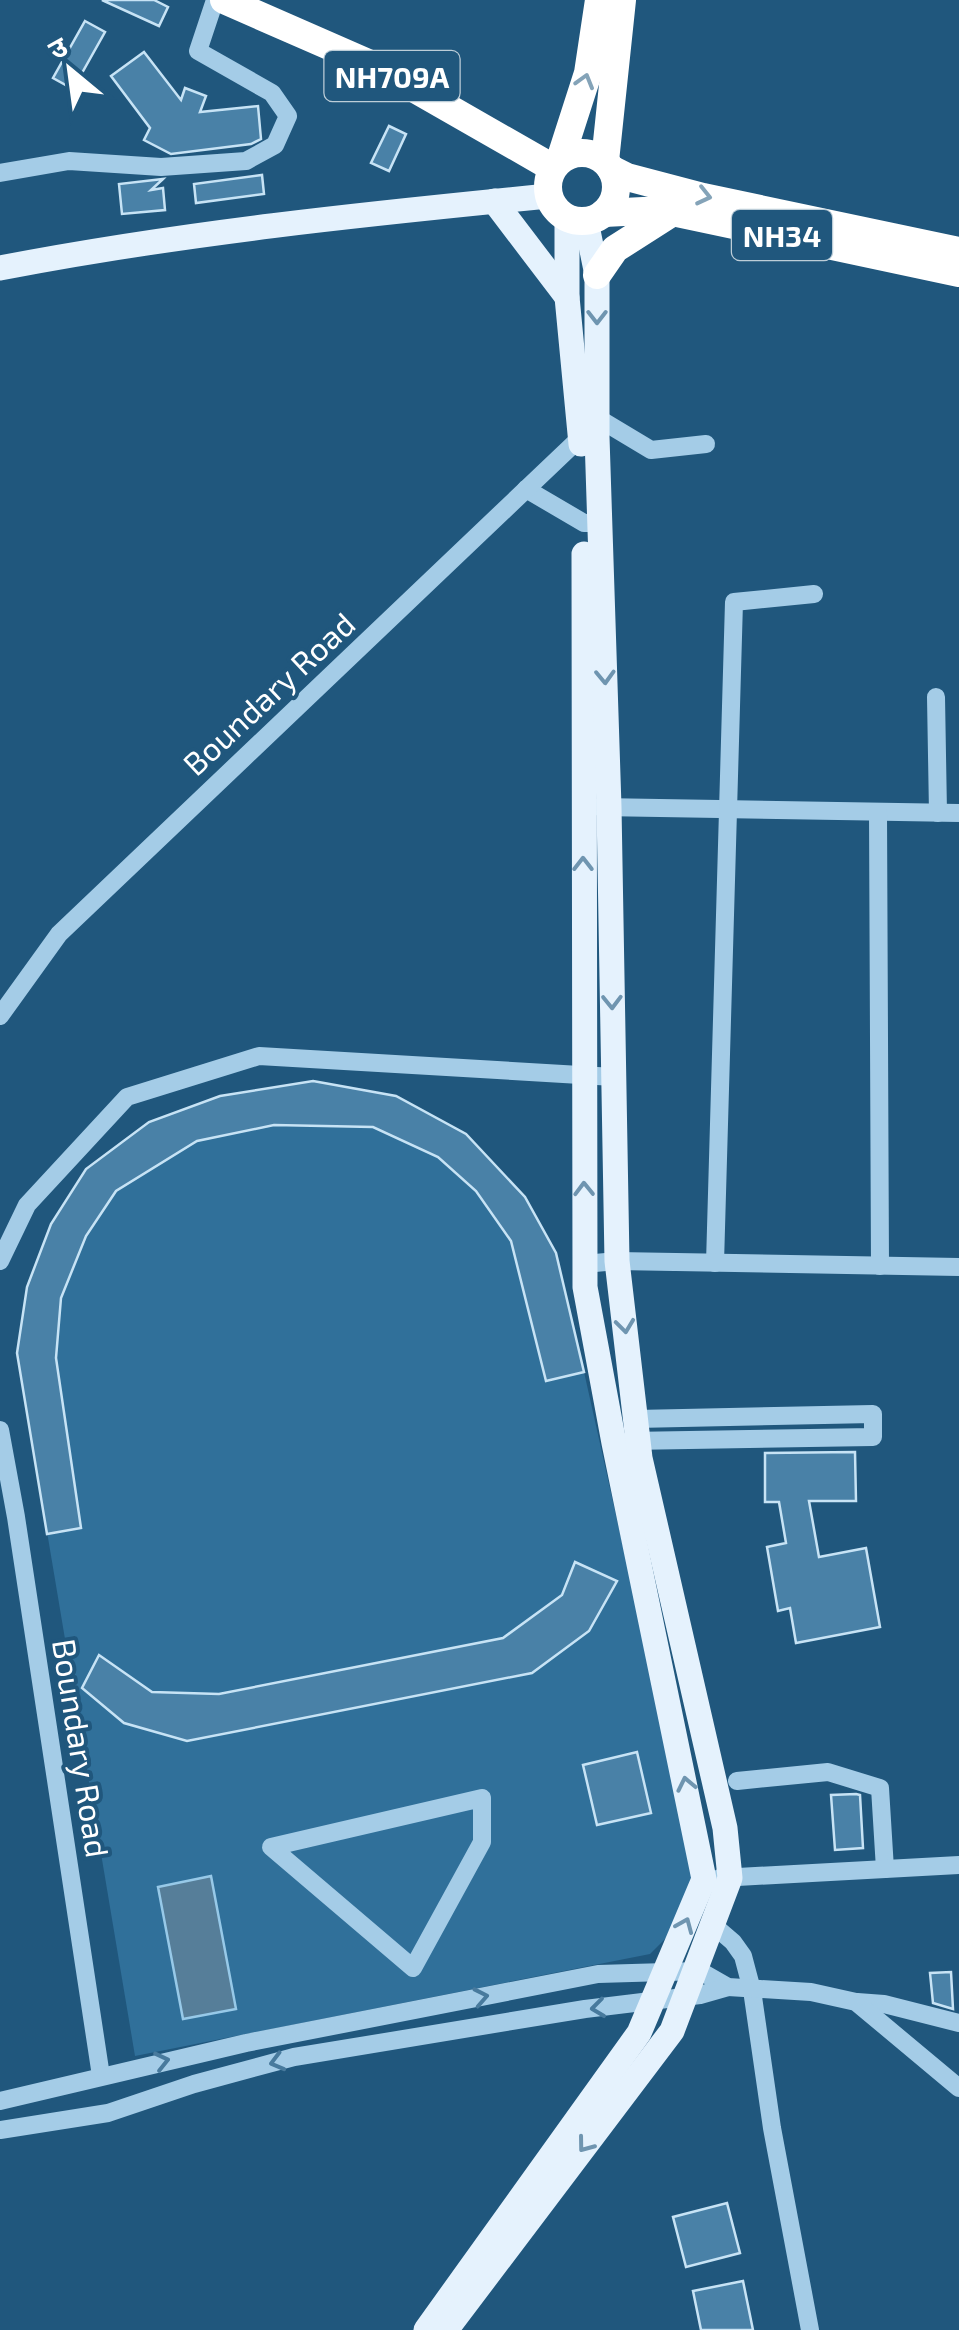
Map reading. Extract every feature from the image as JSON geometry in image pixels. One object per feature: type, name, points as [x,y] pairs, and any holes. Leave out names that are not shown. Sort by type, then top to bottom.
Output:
[{"type":"highway","name":"NH709A","points":[[224,0],[375,66],[554,174]]},
{"type":"highway","points":[[554,174],[588,73],[599,0]]},
{"type":"highway","points":[[585,217],[610,206],[616,187],[608,165],[622,0]]},
{"type":"highway","name":"NH709A","points":[[585,217],[552,204],[554,174],[578,153],[596,156],[608,165]]},
{"type":"highway","name":"NH34","points":[[608,165],[627,178],[857,240],[959,273]]},
{"type":"highway","points":[[598,275],[614,248],[673,212]]},
{"type":"highway","name":"NH34","points":[[585,217],[673,212],[959,251]]},
{"type":"main road","points":[[0,268],[86,251],[316,219],[494,201],[554,174]]},
{"type":"main road","points":[[494,201],[568,296]]},
{"type":"main road","points":[[426,2330],[639,2033],[665,1972],[717,1879],[671,1713],[629,1434],[617,1261],[614,1077],[596,807],[591,430],[598,275],[585,217]]},
{"type":"main road","points":[[585,217],[568,296],[591,430]]},
{"type":"main road","points":[[446,2330],[672,2032],[712,1924],[724,1828],[629,1434],[585,1287],[584,1076],[596,807]]},
{"type":"main road","points":[[671,1713],[697,1706]]},
{"type":"street","points":[[0,173],[70,161],[161,168],[246,161],[274,145],[288,116],[272,93],[198,51],[215,0]]},
{"type":"street","points":[[591,430],[651,450],[706,444]]},
{"type":"street","name":"Boundary Road","points":[[0,1016],[59,934],[591,430]]},
{"type":"street","points":[[526,490],[592,523]]},
{"type":"street","points":[[715,1263],[734,602],[814,594]]},
{"type":"street","points":[[936,696],[938,813]]},
{"type":"street","points":[[596,807],[959,814]]},
{"type":"street","points":[[878,812],[880,1266]]},
{"type":"street","points":[[0,1261],[26,1205],[127,1097],[260,1056],[614,1077]]},
{"type":"street","points":[[584,1264],[617,1261],[959,1267]]},
{"type":"street","points":[[873,1414],[873,1437],[629,1434],[873,1414]]},
{"type":"street","name":"Boundary Road","points":[[0,1430],[8,1518],[100,2076]]},
{"type":"street","points":[[737,1781],[828,1772],[880,1788],[886,1869]]},
{"type":"street","points":[[482,1798],[482,1842],[413,1968],[300,1871],[271,1846],[482,1798]]},
{"type":"street","points":[[717,1879],[959,1865]]},
{"type":"street","points":[[712,1924],[734,1942],[743,1956],[752,1990],[772,2128],[810,2330]]},
{"type":"street","points":[[0,2102],[246,2042],[598,1974],[700,1971],[728,1987]]},
{"type":"street","points":[[0,2130],[108,2113],[194,2084],[294,2058],[728,1987],[811,1992],[884,2004],[959,2023]]},
{"type":"street","points":[[856,2002],[959,2088]]},
{"type":"shaded area","points":[[313,1081],[396,1096],[466,1134],[525,1197],[584,1372],[695,1869],[688,1916],[650,1954],[135,2056],[17,1353],[27,1287],[51,1224],[86,1169],[149,1122],[220,1096]]},
{"type":"shaded area","points":[[211,1876],[236,2009],[183,2019],[158,1887]]},
{"type":"building","points":[[102,0],[154,0],[168,7],[159,26]]},
{"type":"building","points":[[85,21],[105,32],[73,89],[53,78]]},
{"type":"building","points":[[144,52],[181,100],[185,88],[206,96],[200,112],[258,106],[261,139],[251,144],[171,154],[144,140],[150,128],[111,76]]},
{"type":"building","points":[[389,126],[406,134],[389,171],[371,163]]},
{"type":"building","points":[[262,175],[264,194],[196,203],[194,184]]},
{"type":"building","points":[[163,179],[151,190],[163,188],[165,210],[122,214],[119,184]]},
{"type":"building","points":[[313,1081],[396,1096],[466,1134],[525,1197],[556,1253],[584,1372],[546,1381],[511,1241],[476,1191],[438,1157],[373,1127],[274,1125],[197,1141],[116,1191],[86,1236],[61,1298],[56,1358],[81,1528],[47,1534],[17,1353],[27,1287],[51,1224],[86,1169],[149,1122],[220,1096]]},
{"type":"building","points":[[855,1452],[856,1501],[809,1501],[819,1557],[866,1548],[880,1627],[796,1643],[790,1608],[778,1611],[767,1547],[786,1543],[779,1502],[765,1502],[765,1453]]},
{"type":"building","points":[[575,1562],[617,1581],[589,1631],[532,1673],[187,1741],[124,1723],[82,1688],[99,1655],[152,1692],[219,1694],[503,1638],[562,1595]]},
{"type":"building","points":[[637,1752],[651,1813],[597,1825],[583,1765]]},
{"type":"building","points":[[831,1795],[860,1795],[863,1848],[835,1850]]},
{"type":"building","points":[[951,1972],[953,2009],[933,2003],[930,1973]]},
{"type":"building","points":[[727,2203],[740,2253],[686,2267],[673,2217]]},
{"type":"building","points":[[743,2281],[753,2330],[701,2330],[693,2291]]}]
